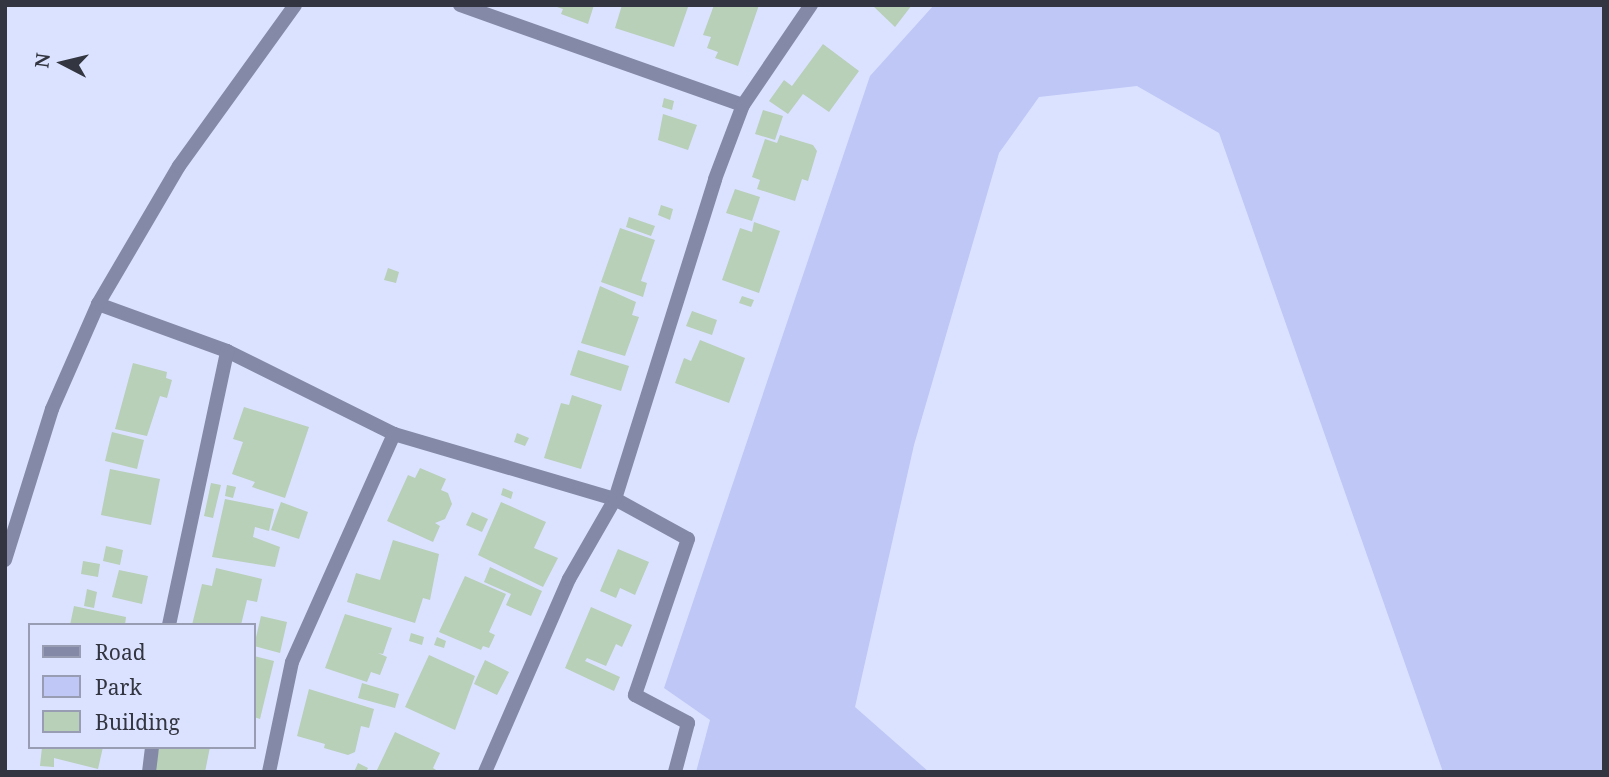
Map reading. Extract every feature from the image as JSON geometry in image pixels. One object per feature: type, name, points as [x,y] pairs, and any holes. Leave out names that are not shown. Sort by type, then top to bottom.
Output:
[{"type":"street","points":[[5,560],[52,408],[98,304],[179,166],[295,5]]},
{"type":"street","points":[[460,5],[743,105]]},
{"type":"street","points":[[485,772],[569,579],[615,499],[715,179],[743,105],[811,5]]},
{"type":"street","points":[[98,304],[227,351],[394,434],[615,499],[688,539],[635,695],[688,723],[675,772]]},
{"type":"street","points":[[169,623],[227,351]]},
{"type":"street","points":[[269,772],[292,662],[394,434]]},
{"type":"street","points":[[149,772],[152,749]]},
{"type":"green space","points":[[934,5],[1604,5],[1604,772],[1443,772],[1219,133],[1137,86],[1039,97],[999,153],[914,445],[855,707],[929,772],[696,772],[710,720],[664,688],[870,76]]},
{"type":"building","points":[[594,5],[588,24],[561,14],[563,9],[554,6]]},
{"type":"building","points":[[622,5],[688,7],[674,47],[615,28]]},
{"type":"building","points":[[714,5],[759,5],[738,66],[715,58],[718,52],[707,48],[711,37],[703,35]]},
{"type":"building","points":[[872,5],[912,5],[895,27]]},
{"type":"building","points":[[823,44],[859,71],[829,112],[803,94],[788,114],[769,101],[784,80],[792,86]]},
{"type":"building","points":[[664,98],[674,101],[672,110],[662,107]]},
{"type":"building","points":[[763,110],[783,116],[775,140],[755,134]]},
{"type":"building","points":[[663,114],[697,125],[688,150],[658,140]]},
{"type":"building","points":[[780,135],[813,145],[817,151],[808,181],[802,179],[795,201],[757,189],[760,180],[752,177],[765,139],[777,143]]},
{"type":"building","points":[[735,189],[760,197],[752,221],[726,213]]},
{"type":"building","points":[[661,205],[673,209],[670,220],[658,215]]},
{"type":"building","points":[[629,217],[655,226],[651,236],[626,227]]},
{"type":"building","points":[[754,222],[780,231],[759,293],[722,280],[740,228],[752,232]]},
{"type":"building","points":[[620,228],[655,240],[641,281],[647,283],[643,297],[601,282]]},
{"type":"building","points":[[388,268],[399,272],[396,283],[384,280]]},
{"type":"building","points":[[600,286],[636,302],[632,315],[639,317],[625,356],[581,343]]},
{"type":"building","points":[[742,296],[754,300],[751,307],[739,303]]},
{"type":"building","points":[[692,311],[717,320],[712,335],[686,326]]},
{"type":"building","points":[[700,340],[745,358],[729,403],[675,383],[684,358],[691,361]]},
{"type":"building","points":[[578,350],[629,366],[621,391],[570,375]]},
{"type":"building","points":[[133,363],[167,372],[166,378],[172,380],[167,398],[160,396],[147,436],[115,429]]},
{"type":"building","points":[[572,395],[602,405],[581,469],[544,458],[561,403],[569,405]]},
{"type":"building","points":[[244,407],[309,427],[285,498],[252,487],[255,482],[232,474],[243,442],[233,439]]},
{"type":"building","points":[[112,432],[144,440],[137,469],[105,461]]},
{"type":"building","points":[[517,433],[529,438],[525,446],[514,442]]},
{"type":"building","points":[[420,468],[446,479],[441,490],[448,493],[452,504],[445,519],[435,523],[440,526],[433,542],[387,521],[408,475],[415,478]]},
{"type":"building","points":[[110,469],[160,479],[151,525],[101,515]]},
{"type":"building","points":[[211,483],[221,485],[213,518],[204,516]]},
{"type":"building","points":[[227,485],[236,487],[233,498],[225,496]]},
{"type":"building","points":[[503,488],[513,492],[511,499],[501,495]]},
{"type":"building","points":[[225,499],[274,509],[269,531],[255,527],[253,537],[280,547],[275,567],[212,557]]},
{"type":"building","points":[[281,502],[308,512],[299,539],[271,530]]},
{"type":"building","points":[[501,502],[546,522],[534,548],[558,558],[543,587],[478,555]]},
{"type":"building","points":[[472,512],[488,519],[482,532],[466,525]]},
{"type":"building","points":[[393,540],[439,554],[430,600],[423,598],[415,623],[347,602],[356,573],[380,580]]},
{"type":"building","points":[[106,546],[123,550],[120,565],[103,561]]},
{"type":"building","points":[[618,549],[649,562],[635,595],[620,588],[616,598],[600,591]]},
{"type":"building","points":[[83,561],[100,564],[98,577],[81,574]]},
{"type":"building","points":[[490,567],[542,591],[531,616],[506,605],[511,594],[484,582]]},
{"type":"building","points":[[216,568],[262,579],[257,602],[247,600],[241,623],[192,623],[202,584],[212,586]]},
{"type":"building","points":[[119,570],[148,576],[142,604],[112,597]]},
{"type":"building","points":[[465,576],[506,594],[489,632],[495,635],[489,648],[483,646],[481,650],[439,632]]},
{"type":"building","points":[[87,589],[97,592],[94,608],[84,606]]},
{"type":"building","points":[[74,606],[126,617],[125,623],[70,623]]},
{"type":"building","points":[[591,607],[632,625],[622,647],[616,644],[606,666],[587,658],[585,661],[620,677],[614,691],[565,668]]},
{"type":"building","points":[[345,614],[392,628],[383,654],[378,653],[387,657],[380,675],[371,672],[367,682],[325,668]]},
{"type":"building","points":[[261,616],[287,622],[280,653],[256,647]]},
{"type":"building","points":[[411,633],[424,637],[422,645],[409,641]]},
{"type":"building","points":[[437,637],[446,641],[444,648],[434,645]]},
{"type":"building","points":[[429,655],[475,676],[455,730],[405,707]]},
{"type":"building","points":[[256,656],[274,661],[260,719],[256,718]]},
{"type":"building","points":[[485,660],[509,672],[497,695],[474,684]]},
{"type":"building","points":[[362,683],[399,694],[395,708],[358,698]]},
{"type":"building","points":[[309,689],[374,709],[369,728],[361,726],[355,752],[348,755],[324,748],[325,744],[297,736]]},
{"type":"building","points":[[395,732],[440,753],[433,768],[439,772],[376,772]]},
{"type":"building","points":[[42,749],[103,749],[98,769],[54,758],[54,767],[40,766]]},
{"type":"building","points":[[159,749],[210,749],[205,772],[155,772]]},
{"type":"building","points":[[358,763],[368,768],[366,772],[354,772]]}]
